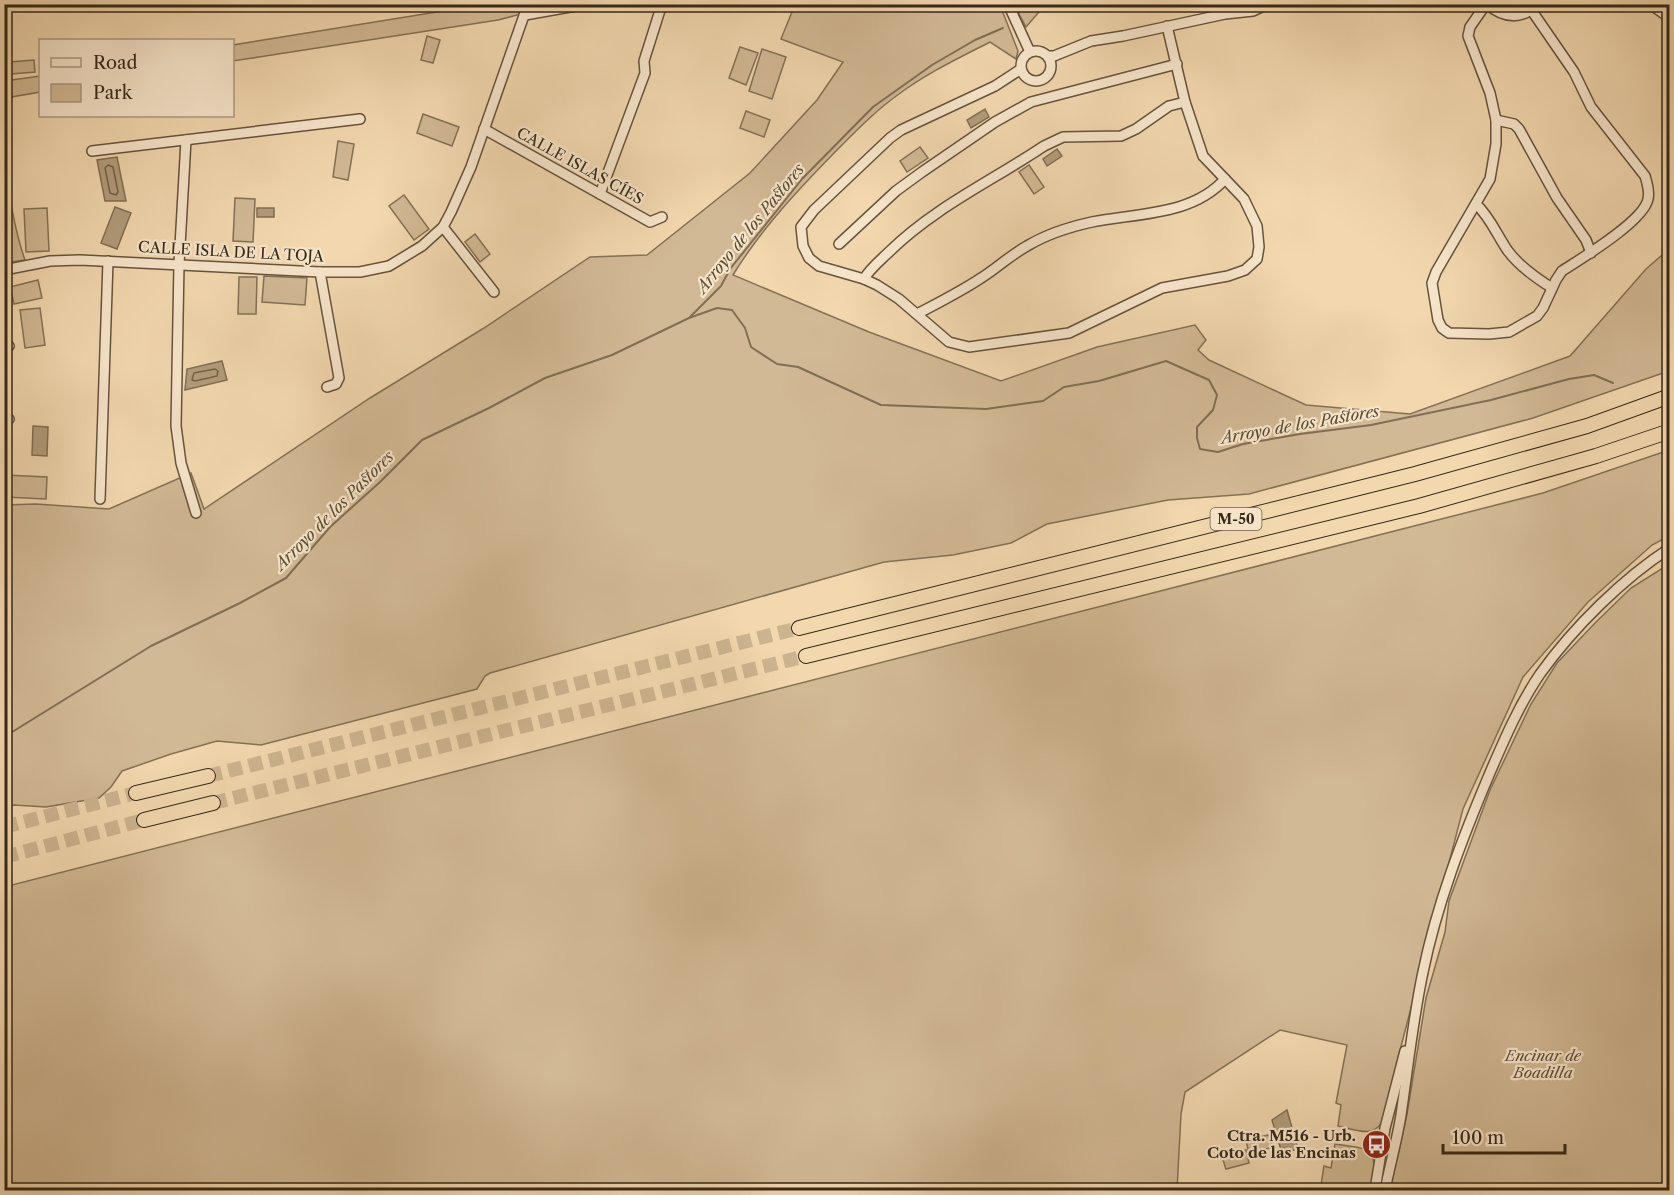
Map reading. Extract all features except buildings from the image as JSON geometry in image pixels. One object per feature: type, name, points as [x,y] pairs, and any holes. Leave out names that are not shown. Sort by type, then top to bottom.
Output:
[{"type":"highway","name":"M-50","points":[[800,628],[1414,474],[1587,426],[1670,396]]},
{"type":"highway","name":"M-50","points":[[806,656],[1419,506],[1596,456],[1670,431]]},
{"type":"highway","points":[[136,793],[208,776]]},
{"type":"highway","points":[[144,820],[213,803]]},
{"type":"street","name":"CALLE ISLA DE LA TOJA","points":[[4,270],[50,261],[108,261],[320,272],[360,272],[389,266],[422,246],[442,227],[460,193],[528,4]]},
{"type":"street","points":[[525,15],[587,4]]},
{"type":"street","points":[[600,194],[645,74],[644,61],[662,4]]},
{"type":"street","points":[[1008,4],[1030,52]]},
{"type":"street","points":[[1225,14],[1254,4]]},
{"type":"street","points":[[1048,56],[1052,65],[1050,74],[1043,80],[1034,82],[1025,78],[1021,69],[1022,59],[1030,52],[1040,51],[1048,56],[1054,56],[1090,41],[1225,14],[1253,11],[1268,4]]},
{"type":"street","points":[[1487,4],[1496,12],[1508,16],[1520,16],[1535,8],[1574,72],[1591,107],[1645,176],[1649,188],[1648,200],[1642,213],[1591,253],[1563,271],[1552,288],[1544,308],[1537,316],[1509,332],[1449,333],[1442,328],[1435,310],[1432,283],[1442,260],[1490,179],[1496,144],[1496,120],[1490,93],[1468,36],[1470,27],[1487,4]]},
{"type":"street","points":[[1650,4],[1670,18]]},
{"type":"street","points":[[1021,69],[995,86],[896,134],[814,210],[801,227],[803,246],[809,258],[819,266],[877,285],[917,314],[949,342],[969,347],[1069,333],[1162,288],[1228,276],[1245,270],[1257,259],[1259,247],[1257,226],[1244,199],[1203,156],[1185,102],[1167,26]]},
{"type":"street","points":[[839,244],[896,191],[995,122],[1030,102],[1177,64]]},
{"type":"street","points":[[864,279],[905,237],[930,218],[955,200],[1044,146],[1063,137],[1121,136],[1136,129],[1169,106],[1185,102]]},
{"type":"street","points":[[92,151],[360,119]]},
{"type":"street","points":[[1496,120],[1514,124],[1519,129],[1557,198],[1586,240],[1591,253]]},
{"type":"street","name":"CALLE ISLAS CÍES","points":[[484,129],[650,222],[662,217]]},
{"type":"street","points":[[186,140],[179,264],[177,426],[181,463],[196,513]]},
{"type":"street","points":[[917,314],[963,290],[1027,246],[1058,231],[1093,222],[1140,216],[1170,209],[1216,190],[1225,179]]},
{"type":"street","points":[[1476,204],[1488,217],[1510,254],[1538,279],[1552,288]]},
{"type":"street","points":[[442,227],[494,292]]},
{"type":"street","points":[[100,499],[108,261]]},
{"type":"street","points":[[320,272],[339,378],[336,384],[327,387]]},
{"type":"street","points":[[1385,1191],[1400,1117],[1423,969],[1445,888],[1478,801],[1518,710],[1540,674],[1598,608],[1626,581],[1670,548]]},
{"type":"street","points":[[1375,1191],[1392,1098],[1413,1029]]},
{"type":"green space","points":[[807,4],[1000,5],[1018,51],[1016,59],[990,42],[932,73],[890,101],[858,129],[794,195],[768,226],[733,275],[869,332],[1001,381],[1097,347],[1195,325],[1206,340],[1198,350],[1209,360],[1306,405],[1410,414],[1570,356],[1646,269],[1669,249],[1669,371],[1533,418],[1249,494],[1168,500],[1047,524],[1011,543],[953,555],[884,562],[490,673],[485,676],[477,689],[261,745],[217,741],[122,771],[111,787],[99,798],[46,807],[14,805],[5,807],[5,505],[36,504],[109,509],[191,473],[204,509],[370,398],[484,328],[590,257],[647,255],[750,173],[817,100],[843,62],[781,39],[794,7]]},
{"type":"green space","points":[[480,5],[522,5],[521,14],[498,20],[234,61],[234,45]]},
{"type":"green space","points":[[1014,5],[1045,5],[1026,27]]},
{"type":"green space","points":[[427,36],[440,40],[433,63],[421,60]]},
{"type":"green space","points":[[740,47],[758,53],[746,85],[729,78]]},
{"type":"green space","points":[[762,49],[786,57],[772,99],[749,91]]},
{"type":"green space","points":[[34,60],[35,72],[11,74],[10,62]]},
{"type":"green space","points":[[39,76],[39,92],[5,98],[5,81]]},
{"type":"green space","points":[[746,111],[770,120],[764,137],[740,128]]},
{"type":"green space","points":[[423,114],[459,127],[452,146],[417,133]]},
{"type":"green space","points":[[5,138],[9,194],[25,260],[5,263]]},
{"type":"green space","points":[[338,141],[354,144],[348,180],[333,177]]},
{"type":"green space","points":[[920,147],[928,158],[907,172],[900,161]]},
{"type":"green space","points":[[1029,165],[1044,187],[1034,194],[1019,172]]},
{"type":"green space","points":[[404,195],[429,229],[414,240],[389,206]]},
{"type":"green space","points":[[235,198],[255,199],[253,242],[233,241]]},
{"type":"green space","points":[[47,208],[49,251],[26,252],[24,209]]},
{"type":"green space","points":[[475,234],[490,254],[480,262],[465,242]]},
{"type":"green space","points":[[264,276],[307,278],[305,305],[262,302]]},
{"type":"green space","points":[[239,277],[257,277],[256,314],[238,314]]},
{"type":"green space","points":[[38,280],[42,298],[14,304],[10,287]]},
{"type":"green space","points":[[40,308],[45,345],[25,348],[20,310]]},
{"type":"green space","points":[[1669,450],[1669,536],[1652,545],[1588,602],[1523,677],[1463,809],[1399,1054],[1385,1117],[1376,1129],[1365,1132],[1338,1126],[1341,1105],[1336,1103],[1347,1045],[1280,1030],[1185,1092],[1181,1114],[1177,1190],[5,1190],[4,887],[1543,493]]},
{"type":"green space","points":[[5,475],[47,477],[46,499],[5,497]]},
{"type":"green space","name":"Encinar de Boadilla","points":[[1669,564],[1669,1190],[1390,1190],[1407,1114],[1426,998],[1445,932],[1449,901],[1490,790],[1531,704],[1557,663],[1631,588]]},
{"type":"green space","points":[[1269,1135],[1273,1147],[1249,1154],[1246,1140]]},
{"type":"green space","points":[[1335,1144],[1371,1153],[1374,1166],[1371,1190],[1322,1190],[1324,1166],[1331,1168]]},
{"type":"green space","points":[[1246,1150],[1249,1163],[1226,1169],[1222,1157]]},
{"type":"water","points":[[985,109],[989,117],[971,128],[967,120]]},
{"type":"water","points":[[1057,149],[1062,156],[1047,166],[1043,159]]},
{"type":"water","points":[[117,157],[126,201],[105,201],[97,160]]},
{"type":"water","points":[[115,207],[131,213],[117,249],[101,243]]},
{"type":"water","points":[[257,208],[274,208],[274,217],[257,217]]},
{"type":"water","points":[[222,361],[227,380],[185,390],[187,369]]},
{"type":"water","points":[[33,426],[48,427],[47,456],[32,455]]},
{"type":"water","points":[[1287,1110],[1298,1149],[1282,1153],[1272,1120]]},
{"type":"waterway","name":"Arroyo de los Pastores","points":[[690,317],[721,286],[730,269],[802,179],[873,107],[932,65],[975,40],[1003,28]]},
{"type":"waterway","name":"Arroyo de los Pastores","points":[[4,737],[151,646],[286,578],[330,527],[422,440],[545,378],[612,355],[689,318],[717,308],[732,310],[745,328],[751,347],[777,364],[798,367],[881,405],[986,409],[1043,401],[1064,387],[1099,381],[1166,361],[1209,380],[1217,395],[1213,410],[1197,427],[1197,438],[1200,449],[1218,452],[1243,444],[1371,425],[1491,400],[1569,379],[1594,375],[1613,383]]},
{"type":"tunnel","points":[[208,776],[799,628]]},
{"type":"tunnel","points":[[213,803],[806,656]]},
{"type":"tunnel","points":[[4,827],[136,793]]},
{"type":"tunnel","points":[[4,857],[144,820]]},
{"type":"place","name":"Ctra. M516 - Urb. Coto de las Encinas","points":[[1377,1145]]}]
